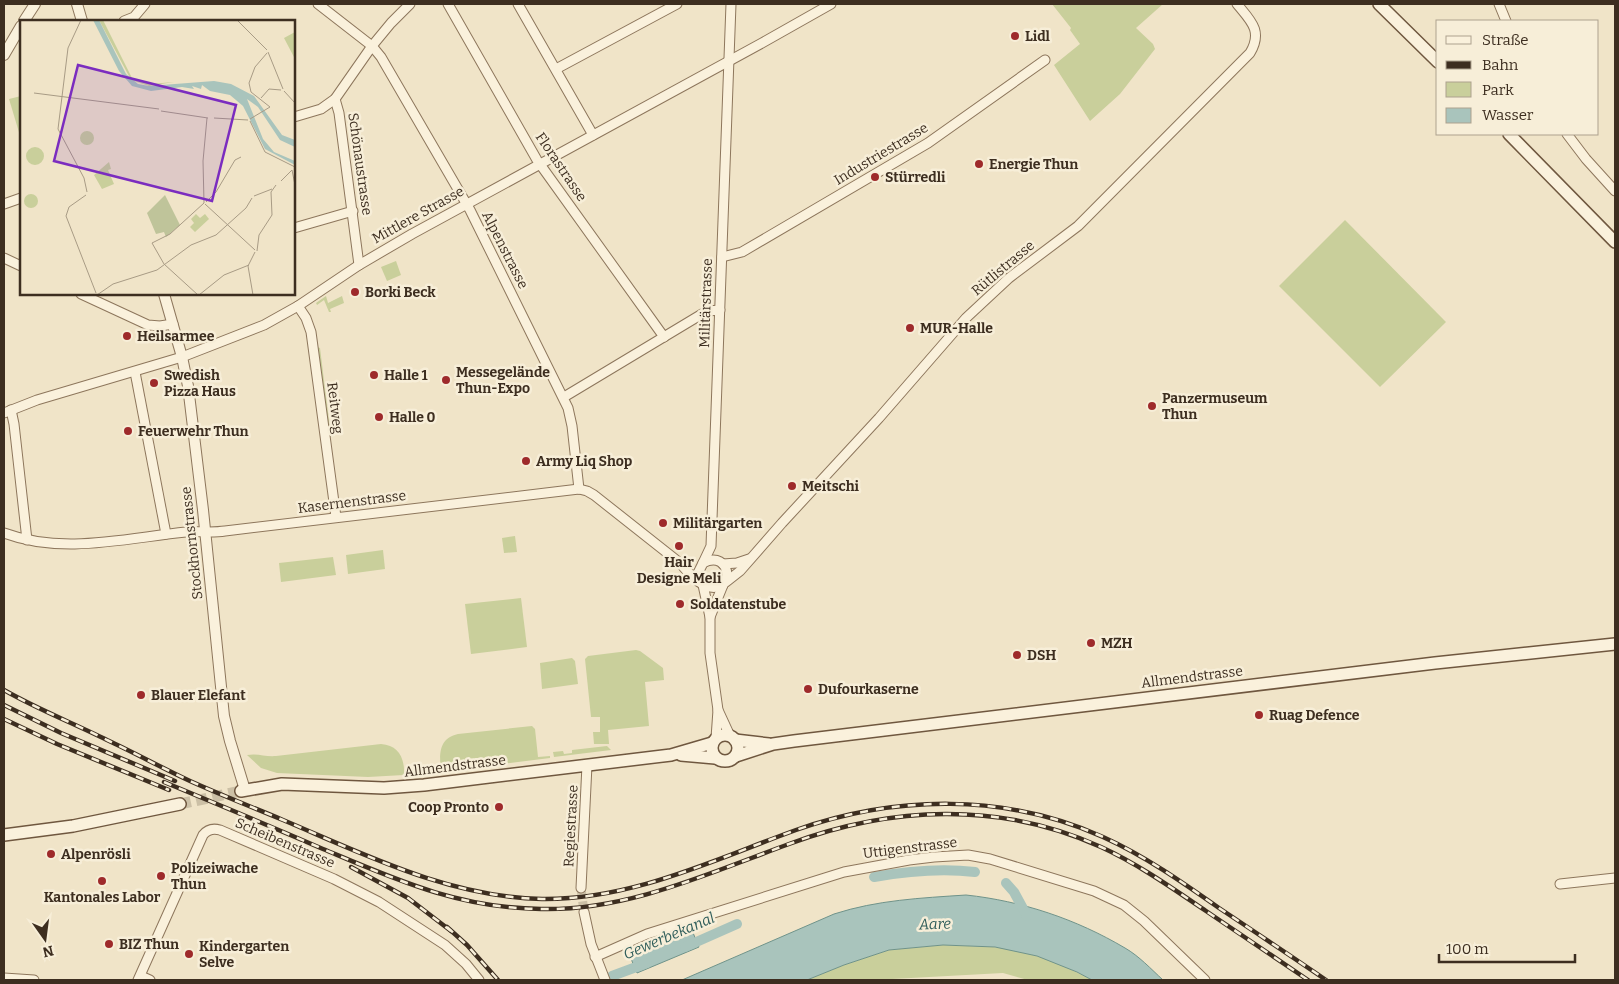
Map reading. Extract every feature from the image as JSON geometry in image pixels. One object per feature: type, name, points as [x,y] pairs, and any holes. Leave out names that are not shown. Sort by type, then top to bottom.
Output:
[{"type":"main road","points":[[1379,4],[1436,60]]},
{"type":"main road","points":[[1510,135],[1615,242]]},
{"type":"main road","name":"Allmendstrasse","points":[[736,756],[773,744],[1436,663],[1615,644]]},
{"type":"main road","points":[[724,735],[733,738],[738,749],[736,756],[726,762],[715,758],[712,751],[714,741],[724,735]]},
{"type":"main road","name":"Allmendstrasse","points":[[733,738],[773,744]]},
{"type":"main road","name":"Allmendstrasse","points":[[671,755],[714,741]]},
{"type":"main road","name":"Allmendstrasse","points":[[243,791],[269,785],[290,784],[392,788],[671,755],[715,758]]},
{"type":"main road","points":[[4,835],[73,826],[180,804]]},
{"type":"street","points":[[25,20],[35,4]]},
{"type":"street","points":[[77,4],[82,20]]},
{"type":"street","points":[[126,20],[134,17],[144,4]]},
{"type":"street","name":"Alpenstrasse","points":[[318,4],[372,46],[381,56],[466,204],[564,397],[572,426],[578,489]]},
{"type":"street","name":"Schönaustrasse","points":[[359,265],[339,113],[335,99],[372,46],[410,4]]},
{"type":"street","name":"Florastrasse","points":[[448,4],[540,164],[664,337]]},
{"type":"street","points":[[556,69],[677,4]]},
{"type":"street","name":"Militärstrasse","points":[[702,564],[711,546],[731,4]]},
{"type":"street","name":"Mittlere Strasse","points":[[7,411],[37,400],[182,357],[264,325],[298,306],[359,265],[466,204],[831,4]]},
{"type":"street","name":"Rütlistrasse","points":[[724,583],[740,570],[879,418],[966,318],[1009,278],[1078,226],[1250,53],[1254,45],[1255,30],[1253,23],[1237,4]]},
{"type":"street","points":[[1499,4],[1506,20]]},
{"type":"street","points":[[521,5],[593,135]]},
{"type":"street","points":[[4,55],[20,28]]},
{"type":"street","name":"Industriestrasse","points":[[722,257],[742,252],[928,143],[1045,60]]},
{"type":"street","points":[[295,117],[321,109],[335,99]]},
{"type":"street","points":[[1568,135],[1586,159],[1615,191]]},
{"type":"street","points":[[4,204],[20,198]]},
{"type":"street","points":[[295,228],[353,211]]},
{"type":"street","points":[[4,258],[20,266]]},
{"type":"street","points":[[83,295],[148,325],[173,324]]},
{"type":"street","name":"Stockhornstrasse","points":[[164,295],[182,357],[190,401],[224,716],[243,791]]},
{"type":"street","name":"Reitweg","points":[[298,306],[306,318],[311,332],[336,517]]},
{"type":"street","points":[[564,397],[702,314],[720,310]]},
{"type":"street","points":[[135,372],[166,534]]},
{"type":"street","points":[[7,411],[14,424],[28,540]]},
{"type":"street","points":[[578,489],[594,495],[680,563],[701,583],[712,589],[724,583]]},
{"type":"street","name":"Kasernenstrasse","points":[[4,533],[28,540],[72,545],[166,534],[225,531],[578,489]]},
{"type":"street","points":[[710,617],[728,574],[711,546]]},
{"type":"street","points":[[680,563],[692,566],[711,560],[736,563],[749,559]]},
{"type":"street","points":[[702,564],[698,573],[710,617],[710,653],[718,710],[714,741]]},
{"type":"street","points":[[718,710],[733,738]]},
{"type":"street","name":"Regiestrasse","points":[[581,888],[588,765]]},
{"type":"street","name":"Scheibenstrasse","points":[[150,980],[140,978],[203,835],[208,830],[214,829],[320,873],[356,889],[379,902],[445,945],[466,964],[478,980]]},
{"type":"street","name":"Uttigenstrasse","points":[[596,956],[648,934],[844,872],[909,860],[968,855],[990,858],[1094,892],[1117,902],[1144,921],[1206,980]]},
{"type":"street","points":[[1560,884],[1615,878]]},
{"type":"street","points":[[584,912],[587,932],[604,978]]},
{"type":"street","points":[[4,978],[34,980]]},
{"type":"green space","points":[[1052,4],[1163,4],[1136,28],[1153,44],[1155,49],[1120,94],[1090,121],[1054,65],[1080,44],[1070,30],[1071,28]]},
{"type":"green space","points":[[20,96],[20,136],[9,99]]},
{"type":"green space","points":[[1345,220],[1446,322],[1380,387],[1279,286]]},
{"type":"green space","points":[[396,261],[401,275],[387,281],[381,267]]},
{"type":"green space","points":[[326,296],[328,303],[342,296],[344,303],[330,309],[331,312],[329,312],[324,300],[317,305],[316,303]]},
{"type":"green space","points":[[317,347],[320,348],[331,437],[329,437]]},
{"type":"green space","points":[[515,536],[517,552],[504,553],[502,538]]},
{"type":"green space","points":[[383,550],[385,569],[348,574],[346,555]]},
{"type":"green space","points":[[333,557],[336,575],[281,582],[279,563]]},
{"type":"green space","points":[[521,598],[527,647],[471,654],[465,604]]},
{"type":"green space","points":[[636,650],[663,668],[664,680],[645,682],[649,726],[608,730],[609,744],[594,744],[593,732],[600,732],[600,717],[591,717],[585,659],[588,656]]},
{"type":"green space","points":[[572,658],[575,661],[578,684],[542,689],[540,663]]},
{"type":"green space","points":[[532,726],[535,729],[538,757],[550,756],[550,758],[441,770],[440,753],[444,743],[452,736]]},
{"type":"green space","points":[[381,744],[392,747],[400,754],[404,775],[368,777],[277,773],[261,768],[247,755],[276,756]]},
{"type":"green space","points":[[607,746],[611,750],[554,757],[553,752],[563,751],[564,754],[572,753],[572,750]]},
{"type":"green space","points":[[943,945],[993,947],[1019,951],[1056,963],[1092,980],[1028,980],[1003,973],[874,980],[807,980],[889,950]]},
{"type":"water","name":"Aare","points":[[966,895],[1028,907],[1087,928],[1130,951],[1163,980],[1092,980],[1037,956],[995,947],[943,945],[889,950],[807,980],[682,980],[834,914],[850,909],[916,899]]},
{"type":"water","points":[[691,928],[699,947],[637,973],[629,954]]},
{"type":"waterway","name":"Gewerbekanal","points":[[874,877],[924,871],[950,870],[975,872]]},
{"type":"waterway","name":"Gewerbekanal","points":[[1006,883],[1014,892],[1027,916]]},
{"type":"waterway","name":"Gewerbekanal","points":[[685,947],[737,924]]},
{"type":"waterway","name":"Gewerbekanal","points":[[612,976],[647,963]]},
{"type":"tunnel","points":[[180,804],[241,791]]},
{"type":"tunnel","points":[[581,888],[584,912]]},
{"type":"railway","points":[[4,690],[190,781],[377,860],[441,882],[474,891],[508,896],[542,899],[575,898],[640,886],[703,865],[796,830],[834,818],[872,810],[911,805],[950,804],[989,806],[1028,812],[1066,823],[1103,837],[1134,852],[1326,980]]},
{"type":"railway","points":[[4,705],[61,733],[175,781]]},
{"type":"railway","points":[[4,719],[57,744],[169,790]]},
{"type":"railway","points":[[164,782],[377,871],[429,890],[482,904],[541,909],[573,908],[637,897],[698,878],[828,831],[867,822],[906,816],[945,814],[985,816],[1024,822],[1063,832],[1101,847],[1128,861],[1168,885],[1308,980]]},
{"type":"railway","points":[[351,867],[408,898],[451,931]]},
{"type":"railway","points":[[447,927],[467,945],[498,980]]},
{"type":"place","name":"Lidl","points":[[1015,36]]},
{"type":"place","name":"Energie Thun","points":[[979,164]]},
{"type":"place","name":"Stürredli","points":[[875,177]]},
{"type":"place","name":"Borki Beck","points":[[355,292]]},
{"type":"place","name":"MUR-Halle","points":[[910,328]]},
{"type":"place","name":"Heilsarmee","points":[[127,336]]},
{"type":"place","name":"Halle 1","points":[[374,375]]},
{"type":"place","name":"Messegelände Thun-Expo","points":[[446,380]]},
{"type":"place","name":"Swedish Pizza Haus","points":[[154,383]]},
{"type":"place","name":"Panzermuseum Thun","points":[[1152,406]]},
{"type":"place","name":"Halle 0","points":[[379,417]]},
{"type":"place","name":"Feuerwehr Thun","points":[[128,431]]},
{"type":"place","name":"Army Liq Shop","points":[[526,461]]},
{"type":"place","name":"Meitschi","points":[[792,486]]},
{"type":"place","name":"Militärgarten","points":[[663,523]]},
{"type":"place","name":"Hair Designe Meli","points":[[679,546]]},
{"type":"place","name":"Soldatenstube","points":[[680,604]]},
{"type":"place","name":"MZH","points":[[1091,643]]},
{"type":"place","name":"DSH","points":[[1017,655]]},
{"type":"place","name":"Dufourkaserne","points":[[808,689]]},
{"type":"place","name":"Blauer Elefant","points":[[141,695]]},
{"type":"place","name":"Ruag Defence","points":[[1259,715]]},
{"type":"place","name":"Coop Pronto","points":[[499,807]]},
{"type":"place","name":"Alpenrösli","points":[[51,854]]},
{"type":"place","name":"Polizeiwache Thun","points":[[161,876]]},
{"type":"place","name":"Kantonales Labor","points":[[102,881]]},
{"type":"place","name":"BIZ Thun","points":[[109,944]]},
{"type":"place","name":"Kindergarten Selve","points":[[189,954]]}]
